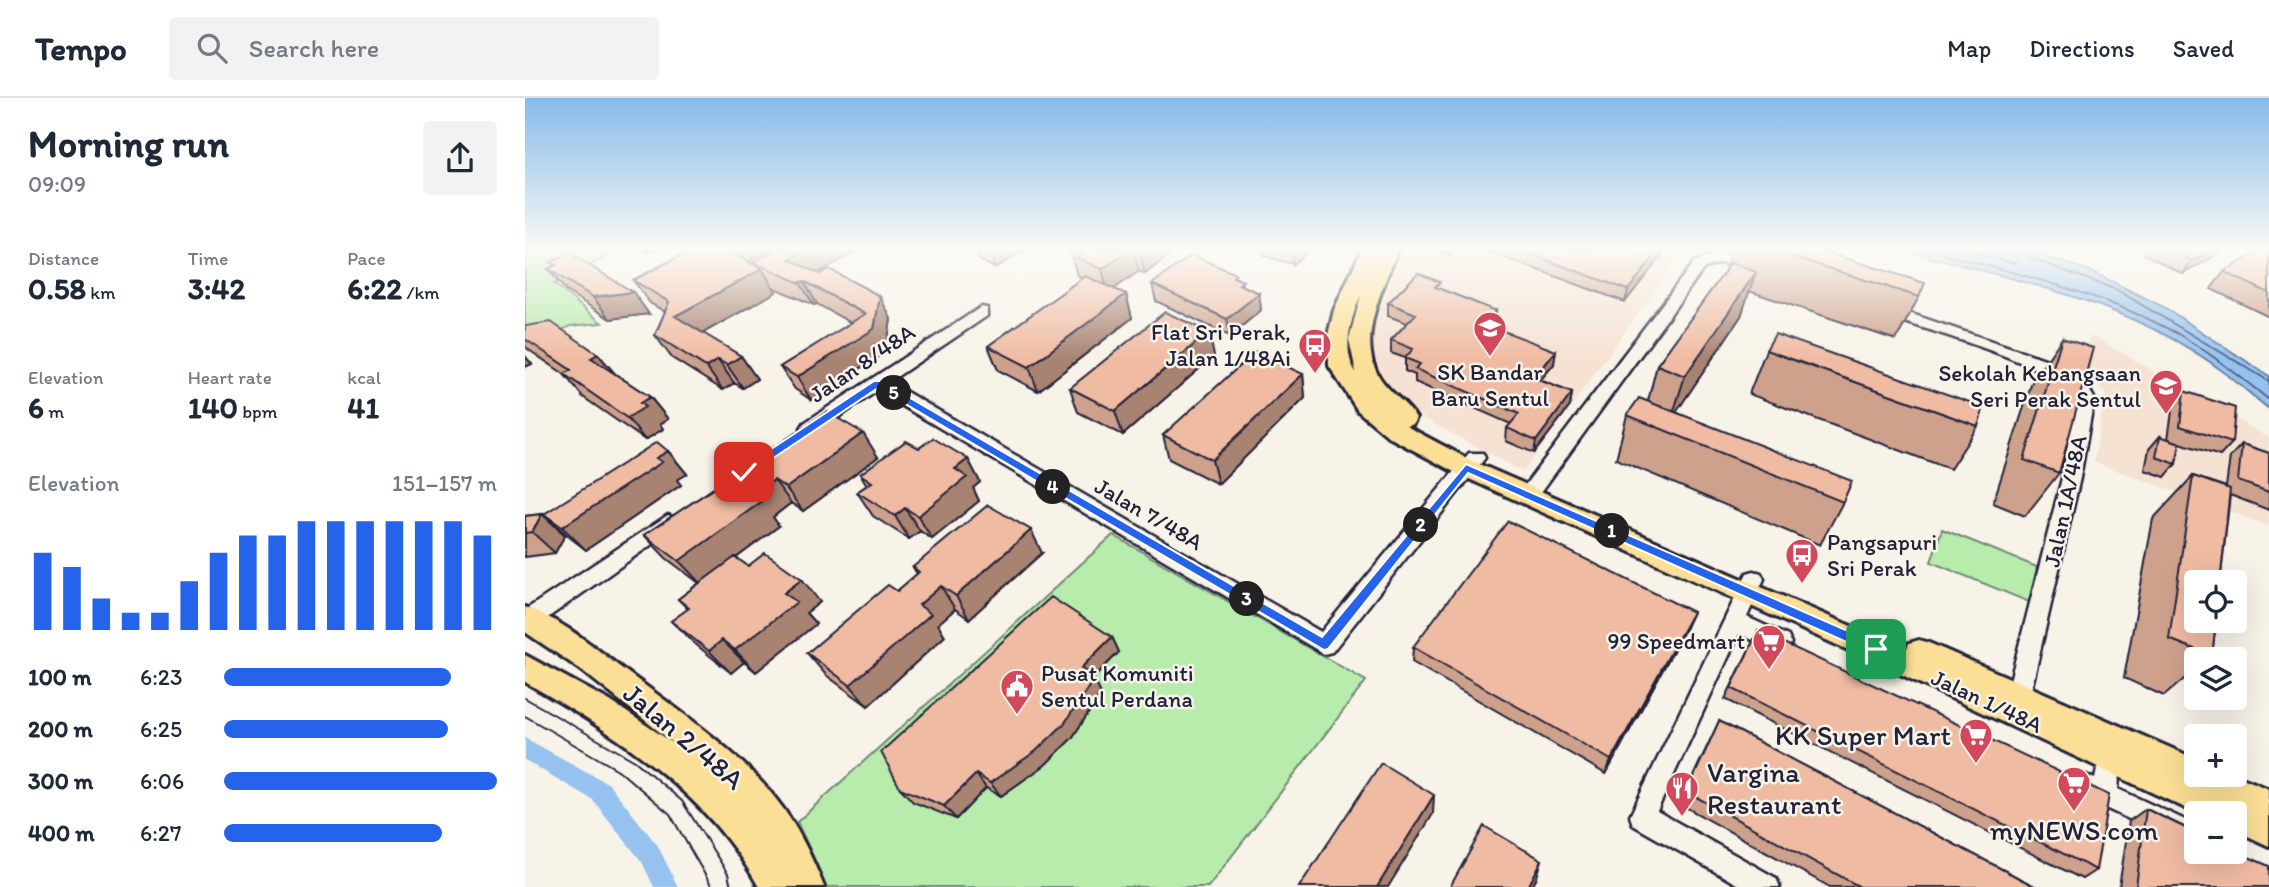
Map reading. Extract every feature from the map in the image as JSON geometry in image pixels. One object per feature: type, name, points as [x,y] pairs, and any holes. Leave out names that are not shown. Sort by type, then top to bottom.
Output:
[{"type":"main road","name":"Jalan 1/48A","points":[[1354,286],[1344,310],[1338,335],[1340,366],[1366,405],[1397,431],[1751,585],[2016,705],[2184,769]]},
{"type":"main road","name":"Jalan 1/48A","points":[[1375,286],[1358,334],[1362,367],[1378,393],[1402,416],[1471,463]]},
{"type":"main road","name":"Jalan 2/48A","points":[[527,619],[596,664],[719,759],[763,805],[790,846],[807,887]]},
{"type":"main road","name":"Jalan 2/48A","points":[[525,667],[596,707],[695,778],[739,821],[777,887]]},
{"type":"main road","name":"Jalan 1/48A","points":[[2016,705],[2109,757],[2205,801]]},
{"type":"main road","name":"Jalan 1/48A","points":[[2227,787],[2269,806]]},
{"type":"main road","name":"Jalan 1/48A","points":[[2247,820],[2269,830]]},
{"type":"street","points":[[1533,489],[1684,286]]},
{"type":"street","name":"Jalan 1A/48A","points":[[1863,302],[2048,366],[2079,386],[2085,398],[2069,490],[2016,705]]},
{"type":"street","name":"Jalan 8/48A","points":[[796,437],[981,312]]},
{"type":"street","name":"Jalan 7/48A","points":[[877,383],[1324,645],[1471,463]]},
{"type":"street","points":[[527,619],[678,516]]},
{"type":"street","points":[[1751,585],[1642,816],[1767,887]]},
{"type":"street","points":[[1734,621],[1796,650]]},
{"type":"street","points":[[2105,796],[2109,757]]},
{"type":"street","points":[[2068,779],[2184,832]]},
{"type":"shaded area","name":"SK Bandar Baru Sentul","points":[[1389,286],[1658,286],[1523,472],[1407,409],[1382,379],[1369,337]]},
{"type":"shaded area","name":"Sekolah Kebangsaan Seri Perak Sentul","points":[[2093,336],[2269,438],[2269,526],[2094,462],[2105,393],[2069,359]]},
{"type":"green space","points":[[525,286],[556,286],[602,323],[570,326],[525,348]]},
{"type":"green space","points":[[1942,529],[2037,567],[2029,602],[1931,562]]},
{"type":"green space","points":[[1113,535],[1366,681],[1208,887],[822,887],[821,874],[797,822]]},
{"type":"water","points":[[2038,286],[2120,286],[2164,307],[2269,376],[2269,409],[2231,377],[2172,339],[2135,320]]},
{"type":"building","points":[[575,286],[623,286],[633,292],[593,297]]},
{"type":"building","points":[[643,286],[731,286],[675,316],[741,356],[727,365],[718,360],[706,367],[655,335],[669,302]]},
{"type":"building","points":[[813,286],[861,286],[880,296],[874,329],[797,377],[780,367],[865,314]]},
{"type":"building","points":[[1071,286],[1107,286],[1126,294],[1029,367],[988,346]]},
{"type":"building","points":[[1156,286],[1243,286],[1259,293],[1227,319]]},
{"type":"building","points":[[1405,286],[1436,286],[1496,311],[1485,324],[1556,351],[1534,378],[1572,393],[1536,441],[1507,428],[1519,414],[1415,369],[1420,364],[1405,358],[1413,349],[1391,340],[1416,314],[1388,303]]},
{"type":"building","points":[[1714,286],[1747,286],[1685,376],[1657,365]]},
{"type":"building","points":[[1884,286],[1924,286],[1919,297]]},
{"type":"building","points":[[2254,286],[2269,286],[2269,293]]},
{"type":"building","points":[[1165,312],[1209,332],[1115,411],[1070,388]]},
{"type":"building","points":[[551,322],[598,354],[591,358],[650,397],[640,403],[645,407],[627,418],[564,374],[571,370],[525,339],[525,326]]},
{"type":"building","points":[[1775,334],[1984,407],[1978,426],[1766,350]]},
{"type":"building","points":[[2062,338],[2093,348],[2059,473],[2024,460]]},
{"type":"building","points":[[1255,352],[1303,374],[1212,460],[1163,435]]},
{"type":"building","points":[[2184,391],[2235,408],[2232,443],[2180,426]]},
{"type":"building","points":[[1639,398],[1852,481],[1843,502],[1627,415]]},
{"type":"building","points":[[827,412],[863,433],[786,488],[774,480],[751,496],[761,502],[679,561],[644,535]]},
{"type":"building","points":[[2160,436],[2180,443],[2176,464],[2156,457]]},
{"type":"building","points":[[933,438],[968,459],[955,469],[967,477],[918,516],[905,508],[895,516],[857,492],[872,482],[860,474],[906,441],[919,448]]},
{"type":"building","points":[[657,442],[668,451],[656,458],[662,462],[562,527],[544,514]]},
{"type":"building","points":[[2242,444],[2269,453],[2269,492],[2238,481]]},
{"type":"building","points":[[2193,476],[2230,489],[2221,570],[2184,570],[2184,633],[2215,633],[2213,647],[2189,647],[2169,639]]},
{"type":"building","points":[[988,505],[1031,530],[956,596],[941,586],[919,605],[931,614],[850,685],[807,653],[888,585],[897,591],[919,572],[913,567]]},
{"type":"building","points":[[542,514],[532,532],[525,533],[525,516]]},
{"type":"building","points":[[1508,521],[1693,612],[1611,760],[1413,647]]},
{"type":"building","points":[[765,553],[802,579],[784,593],[797,602],[735,650],[722,640],[709,651],[671,621],[689,608],[678,599],[735,557],[748,566]]},
{"type":"building","name":"Pusat Komuniti Sentul Perdana","points":[[1051,597],[1112,637],[1081,668],[1094,679],[1064,724],[1036,751],[990,783],[976,774],[944,806],[900,788],[881,752]]},
{"type":"building","points":[[1758,631],[2109,795],[2096,870],[1731,688]]},
{"type":"building","points":[[1719,721],[2036,887],[1860,887],[1687,792]]},
{"type":"building","points":[[1381,763],[1434,795],[1377,887],[1299,887]]},
{"type":"building","points":[[2146,809],[2184,827],[2184,864],[2247,864],[2247,856],[2269,866],[2269,887],[2136,887]]},
{"type":"building","points":[[1484,826],[1542,860],[1528,887],[1450,887]]},
{"type":"waterway","points":[[525,748],[601,792],[650,854],[666,887]]},
{"type":"tram line","points":[[525,698],[635,761],[682,801],[728,874],[731,887]]},
{"type":"tram line","points":[[525,716],[618,770],[670,814],[712,887]]},
{"type":"place","name":"SK Bandar Baru Sentul","points":[[1490,358]]},
{"type":"place","name":"Flat Sri Perak, Jalan 1/48Ai","points":[[1315,375]]},
{"type":"place","name":"Sekolah Kebangsaan Seri Perak Sentul","points":[[2166,416]]},
{"type":"place","name":"Pangsapuri Sri Perak","points":[[1802,585]]},
{"type":"place","name":"99 Speedmart","points":[[1769,671]]},
{"type":"place","name":"Pusat Komuniti Sentul Perdana","points":[[1017,716]]},
{"type":"place","name":"KK Super Mart","points":[[1976,765]]},
{"type":"place","name":"myNEWS.com","points":[[2074,813]]},
{"type":"place","name":"Vargina Restaurant","points":[[1682,818]]},
{"type":"route","points":[[744,472],[877,383],[1324,645],[1466,468],[1876,649]]}]
